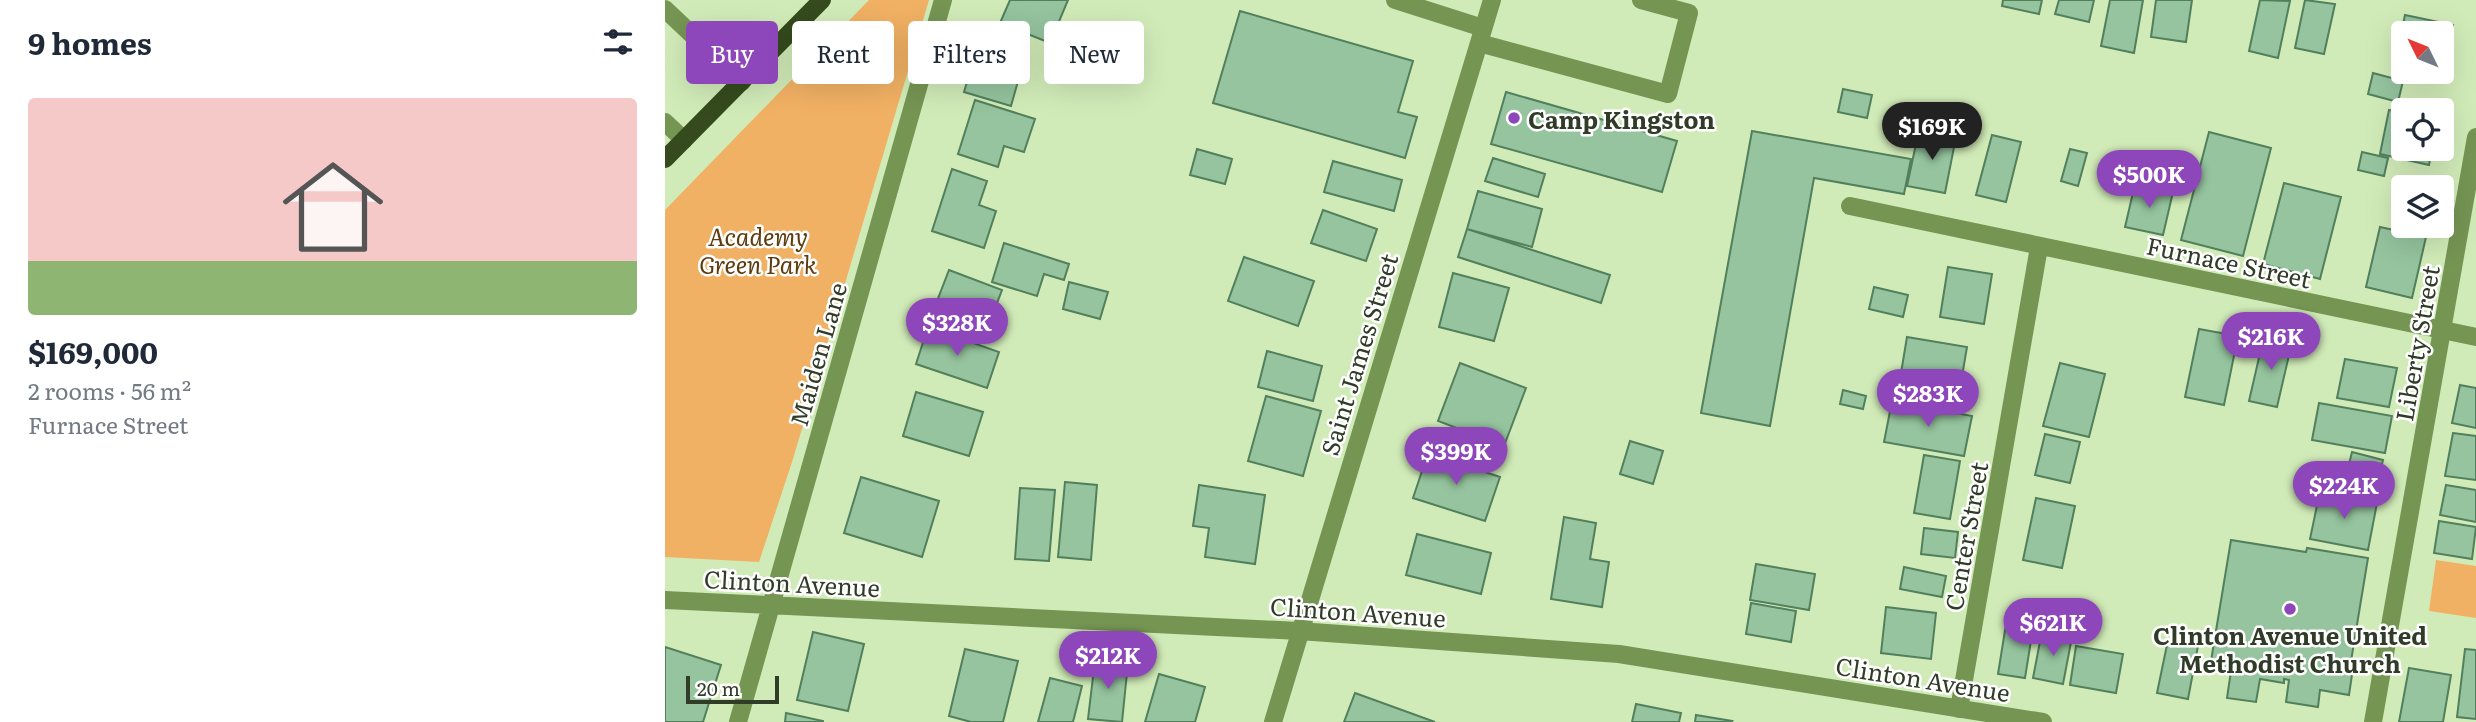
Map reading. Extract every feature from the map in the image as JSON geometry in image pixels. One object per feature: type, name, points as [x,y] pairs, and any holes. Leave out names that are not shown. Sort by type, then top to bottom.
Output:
[{"type":"main road","points":[[778,45],[822,0]]},
{"type":"main road","points":[[665,159],[740,84]]},
{"type":"street","points":[[671,0],[665,7],[686,27]]},
{"type":"street","name":"Maiden Lane","points":[[738,722],[943,0]]},
{"type":"street","points":[[1395,0],[1481,35],[1668,94],[1689,13],[1641,0]]},
{"type":"street","name":"Saint James Street","points":[[1273,722],[1492,0]]},
{"type":"street","points":[[665,122],[684,140]]},
{"type":"street","name":"Liberty Street","points":[[2373,722],[2476,137]]},
{"type":"street","name":"Furnace Street","points":[[1850,206],[2476,337]]},
{"type":"street","name":"Center Street","points":[[1959,709],[2039,247]]},
{"type":"street","name":"Clinton Avenue","points":[[665,600],[1299,631],[1619,654],[2043,722]]},
{"type":"green space","name":"Academy Green Park","points":[[869,0],[929,0],[923,21],[908,21],[908,71],[793,459],[759,562],[665,557],[665,210],[792,79],[792,84],[894,84],[894,21],[849,21]]},
{"type":"green space","points":[[2436,560],[2476,566],[2476,618],[2429,611]]},
{"type":"building","points":[[1010,0],[1068,0],[1059,21],[1044,21],[1044,41],[1030,35],[1030,21],[1001,21]]},
{"type":"building","points":[[2003,0],[2042,0],[2039,14],[2002,6]]},
{"type":"building","points":[[2059,0],[2094,0],[2089,22],[2055,14]]},
{"type":"building","points":[[2110,0],[2143,0],[2134,53],[2101,46]]},
{"type":"building","points":[[2156,0],[2192,0],[2186,42],[2151,37]]},
{"type":"building","points":[[2260,0],[2290,1],[2278,58],[2249,51]]},
{"type":"building","points":[[2305,0],[2335,4],[2324,54],[2295,48]]},
{"type":"building","points":[[1240,11],[1413,61],[1398,112],[1417,117],[1405,158],[1213,103]]},
{"type":"building","points":[[2405,15],[2434,21],[2404,21]]},
{"type":"building","points":[[2373,73],[2391,78],[2391,84],[2402,84],[2399,98],[2391,100],[2368,94]]},
{"type":"building","points":[[966,84],[1017,84],[1011,106],[964,92]]},
{"type":"building","points":[[1843,89],[1872,95],[1867,118],[1838,112]]},
{"type":"building","points":[[1506,92],[1677,141],[1662,192],[1491,144]]},
{"type":"building","points":[[975,100],[1035,119],[1024,152],[1004,146],[998,167],[958,154]]},
{"type":"building","points":[[2389,110],[2391,110],[2391,156],[2380,154]]},
{"type":"building","points":[[1919,130],[1956,137],[1945,193],[1907,186]]},
{"type":"building","points":[[1752,131],[1911,159],[1904,194],[1814,178],[1770,426],[1701,413]]},
{"type":"building","points":[[2209,132],[2271,148],[2243,256],[2181,240]]},
{"type":"building","points":[[1992,135],[2021,142],[2006,202],[1976,195]]},
{"type":"building","points":[[1197,149],[1232,159],[1225,184],[1190,175]]},
{"type":"building","points":[[2070,149],[2087,153],[2078,186],[2061,181]]},
{"type":"building","points":[[2362,152],[2388,158],[2384,176],[2358,170]]},
{"type":"building","points":[[1493,158],[1545,174],[1538,197],[1485,181]]},
{"type":"building","points":[[1333,161],[1402,180],[1394,211],[1324,192]]},
{"type":"building","points":[[2411,161],[2430,161],[2429,165]]},
{"type":"building","points":[[952,169],[987,181],[979,205],[996,211],[984,248],[932,231]]},
{"type":"building","points":[[2284,183],[2341,197],[2320,279],[2263,264]]},
{"type":"building","points":[[2135,184],[2173,192],[2163,235],[2125,227]]},
{"type":"building","points":[[1478,191],[1542,209],[1532,247],[1467,229]]},
{"type":"building","points":[[1323,210],[1377,229],[1366,261],[1311,243]]},
{"type":"building","points":[[2380,227],[2391,229],[2391,238],[2426,238],[2412,298],[2366,287]]},
{"type":"building","points":[[1467,229],[1610,275],[1601,303],[1458,257]]},
{"type":"building","points":[[1004,243],[1069,264],[1064,280],[1044,274],[1037,296],[992,282]]},
{"type":"building","points":[[1244,257],[1314,281],[1298,326],[1228,301]]},
{"type":"building","points":[[1948,267],[1992,274],[1984,324],[1940,317]]},
{"type":"building","points":[[949,270],[1002,290],[987,329],[934,309]]},
{"type":"building","points":[[1453,273],[1509,288],[1494,341],[1439,327]]},
{"type":"building","points":[[1069,282],[1108,292],[1100,319],[1063,309]]},
{"type":"building","points":[[1874,287],[1908,295],[1903,317],[1869,309]]},
{"type":"building","points":[[928,327],[999,352],[987,388],[916,364]]},
{"type":"building","points":[[2199,329],[2238,336],[2224,405],[2185,397]]},
{"type":"building","points":[[2264,336],[2292,342],[2277,407],[2249,401]]},
{"type":"building","points":[[1907,337],[1967,347],[1960,388],[1900,379]]},
{"type":"building","points":[[1267,351],[1322,366],[1313,401],[1258,387]]},
{"type":"building","points":[[2345,359],[2397,368],[2389,407],[2337,398]]},
{"type":"building","points":[[1460,363],[1526,388],[1504,446],[1438,421]]},
{"type":"building","points":[[2060,363],[2105,374],[2089,437],[2043,426]]},
{"type":"building","points":[[2460,385],[2476,388],[2476,428],[2452,423]]},
{"type":"building","points":[[1843,390],[1866,396],[1863,409],[1840,404]]},
{"type":"building","points":[[916,392],[983,412],[969,456],[903,436]]},
{"type":"building","points":[[1266,396],[1321,411],[1303,476],[1248,461]]},
{"type":"building","points":[[1892,401],[1972,416],[1964,456],[1884,442]]},
{"type":"building","points":[[2319,403],[2392,416],[2385,453],[2312,440]]},
{"type":"building","points":[[2453,433],[2476,436],[2476,480],[2445,476]]},
{"type":"building","points":[[2045,434],[2080,442],[2070,483],[2035,475]]},
{"type":"building","points":[[1630,441],[1663,451],[1653,484],[1620,474]]},
{"type":"building","points":[[2352,452],[2383,460],[2374,496],[2343,488]]},
{"type":"building","points":[[1428,453],[1500,477],[1485,521],[1413,498]]},
{"type":"building","points":[[1924,455],[1960,461],[1950,519],[1914,513]]},
{"type":"building","points":[[861,477],[939,501],[922,557],[844,533]]},
{"type":"building","points":[[1065,482],[1097,485],[1091,560],[1058,557]]},
{"type":"building","points":[[1199,485],[1265,495],[1255,564],[1205,557],[1209,528],[1193,526]]},
{"type":"building","points":[[2446,485],[2476,490],[2476,522],[2440,515]]},
{"type":"building","points":[[1020,488],[1055,490],[1049,561],[1015,559]]},
{"type":"building","points":[[2320,491],[2377,503],[2368,550],[2310,539]]},
{"type":"building","points":[[2036,498],[2075,506],[2062,568],[2023,560]]},
{"type":"building","points":[[1564,517],[1596,523],[1590,559],[1609,562],[1602,607],[1551,599]]},
{"type":"building","points":[[2439,521],[2476,527],[2472,559],[2434,553]]},
{"type":"building","points":[[1924,528],[1958,532],[1955,558],[1921,554]]},
{"type":"building","points":[[1417,534],[1491,553],[1481,594],[1406,575]]},
{"type":"building","name":"Clinton Avenue United Methodist Church","points":[[2231,540],[2306,552],[2307,548],[2368,558],[2351,661],[2354,661],[2349,695],[2320,690],[2318,707],[2286,702],[2289,680],[2284,679],[2284,683],[2260,679],[2256,702],[2227,698],[2231,671],[2210,667]]},
{"type":"building","points":[[1756,564],[1815,574],[1809,610],[1750,600]]},
{"type":"building","points":[[1904,567],[1946,576],[1942,597],[1900,589]]},
{"type":"building","points":[[1751,603],[1796,611],[1791,642],[1746,634]]},
{"type":"building","points":[[1886,607],[1936,613],[1931,659],[1881,653]]},
{"type":"building","points":[[2007,618],[2034,622],[2025,678],[1998,674]]},
{"type":"building","points":[[2042,631],[2072,637],[2063,684],[2033,678]]},
{"type":"building","points":[[813,632],[864,644],[848,711],[797,700]]},
{"type":"building","points":[[2168,640],[2198,646],[2188,699],[2157,693]]},
{"type":"building","points":[[2076,646],[2123,654],[2116,693],[2070,685]]},
{"type":"building","points":[[665,647],[721,665],[703,722],[665,722]]},
{"type":"building","points":[[965,649],[1018,661],[1003,722],[971,722],[949,716]]},
{"type":"building","points":[[2465,649],[2476,650],[2476,719],[2457,717]]},
{"type":"building","points":[[1095,660],[1128,663],[1122,722],[1088,719]]},
{"type":"building","points":[[2409,668],[2451,675],[2443,722],[2399,722]]},
{"type":"building","points":[[1159,674],[1205,687],[1195,722],[1145,722]]},
{"type":"building","points":[[1050,678],[1082,686],[1073,722],[1038,722]]},
{"type":"building","points":[[1355,693],[1435,722],[1344,722]]},
{"type":"building","points":[[1636,704],[1681,713],[1679,722],[1632,722]]},
{"type":"building","points":[[786,713],[823,721],[823,722],[785,722]]},
{"type":"building","points":[[1696,715],[1732,721],[1695,722]]},
{"type":"place","name":"Camp Kingston","points":[[1514,118]]},
{"type":"place","name":"Clinton Avenue United Methodist Church","points":[[2290,609]]}]
